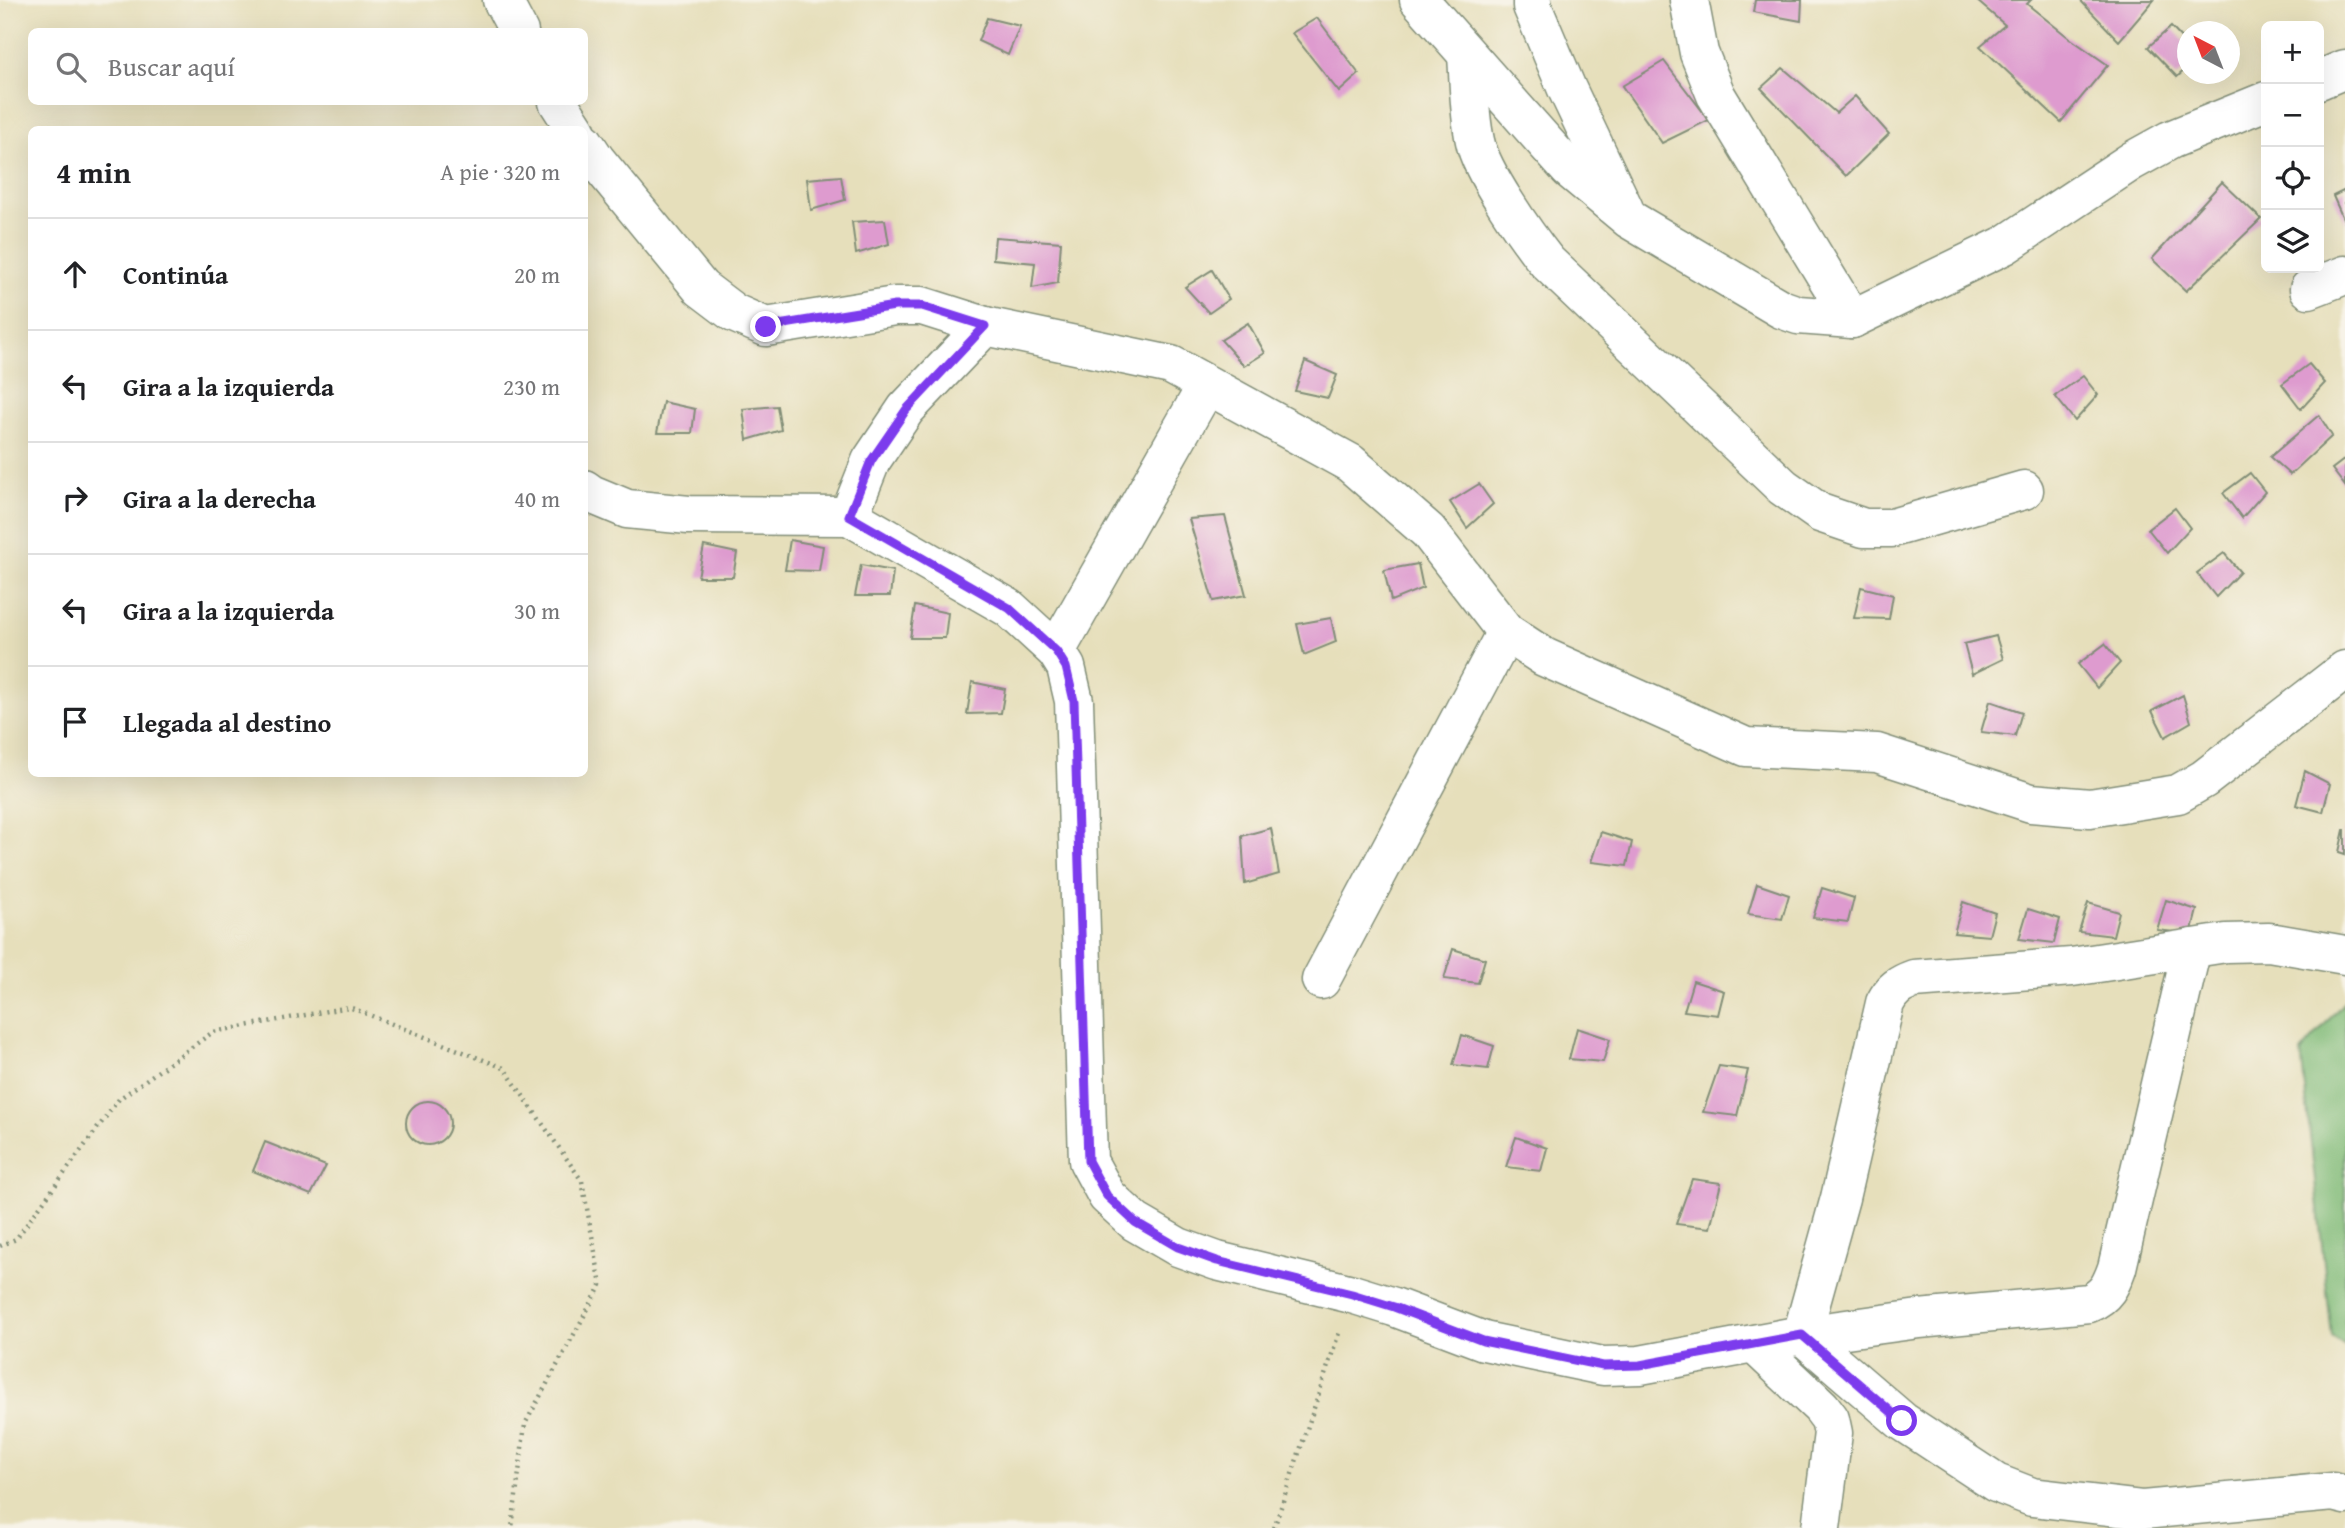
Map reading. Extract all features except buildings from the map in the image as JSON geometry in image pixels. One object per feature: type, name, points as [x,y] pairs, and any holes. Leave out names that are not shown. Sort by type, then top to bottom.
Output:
[{"type":"street","points":[[502,0],[517,28]]},
{"type":"street","points":[[1419,0],[1569,169],[1629,219],[1781,309],[1798,315],[1852,319],[2005,245],[2132,161],[2170,140],[2261,103]]},
{"type":"street","points":[[1532,0],[1532,6],[1567,89],[1629,219]]},
{"type":"street","points":[[1689,0],[1699,53],[1716,95],[1852,319]]},
{"type":"street","points":[[1467,55],[1475,143],[1485,167],[1528,239],[1547,262],[1783,487],[1819,513],[1864,528],[1892,528],[2024,490]]},
{"type":"street","points":[[2324,78],[2345,69]]},
{"type":"street","points":[[560,105],[573,126]]},
{"type":"street","points":[[588,148],[701,288],[734,313],[766,327],[895,306],[922,306],[985,326],[1171,365],[1350,463],[1427,531],[1506,632],[1544,657],[1746,747],[1877,753],[2031,803],[2090,808],[2178,794],[2204,779],[2345,670]]},
{"type":"street","points":[[2309,289],[2345,275]]},
{"type":"street","points":[[849,516],[871,461],[906,410],[985,326]]},
{"type":"street","points":[[1056,651],[1207,385]]},
{"type":"street","points":[[588,492],[627,509],[689,515],[849,516],[1009,608],[1056,651],[1066,667],[1074,701],[1088,1161],[1107,1196],[1135,1222],[1178,1247],[1217,1261],[1352,1294],[1483,1341],[1603,1366],[1640,1365],[1802,1335],[1919,1319],[2089,1303],[2099,1299],[2109,1289],[2117,1268],[2192,948]]},
{"type":"street","points":[[1321,980],[1506,632]]},
{"type":"street","points":[[1802,1335],[1840,1198],[1885,1003],[1890,992],[1902,983],[1914,979],[2072,967],[2226,943],[2269,942],[2345,954]]},
{"type":"street","points":[[1802,1335],[1902,1421],[1996,1483],[2032,1497],[2143,1510],[2333,1492],[2345,1495]]},
{"type":"street","points":[[1754,1343],[1821,1407],[1830,1419],[1833,1433],[1821,1528]]},
{"type":"path","points":[[0,1246],[16,1239],[120,1098],[213,1032],[349,1007],[504,1068],[582,1181],[601,1285],[525,1424],[512,1528]]},
{"type":"path","points":[[1274,1528],[1352,1294]]},
{"type":"green space","points":[[2345,1001],[2345,1346],[2332,1337],[2301,1052]]},
{"type":"route","points":[[766,327],[895,306],[922,306],[985,326],[906,410],[871,461],[849,516],[1009,608],[1056,651],[1066,667],[1074,701],[1088,1161],[1107,1196],[1135,1222],[1178,1247],[1217,1261],[1352,1294],[1483,1341],[1603,1366],[1640,1365],[1802,1335],[1902,1421]]}]
